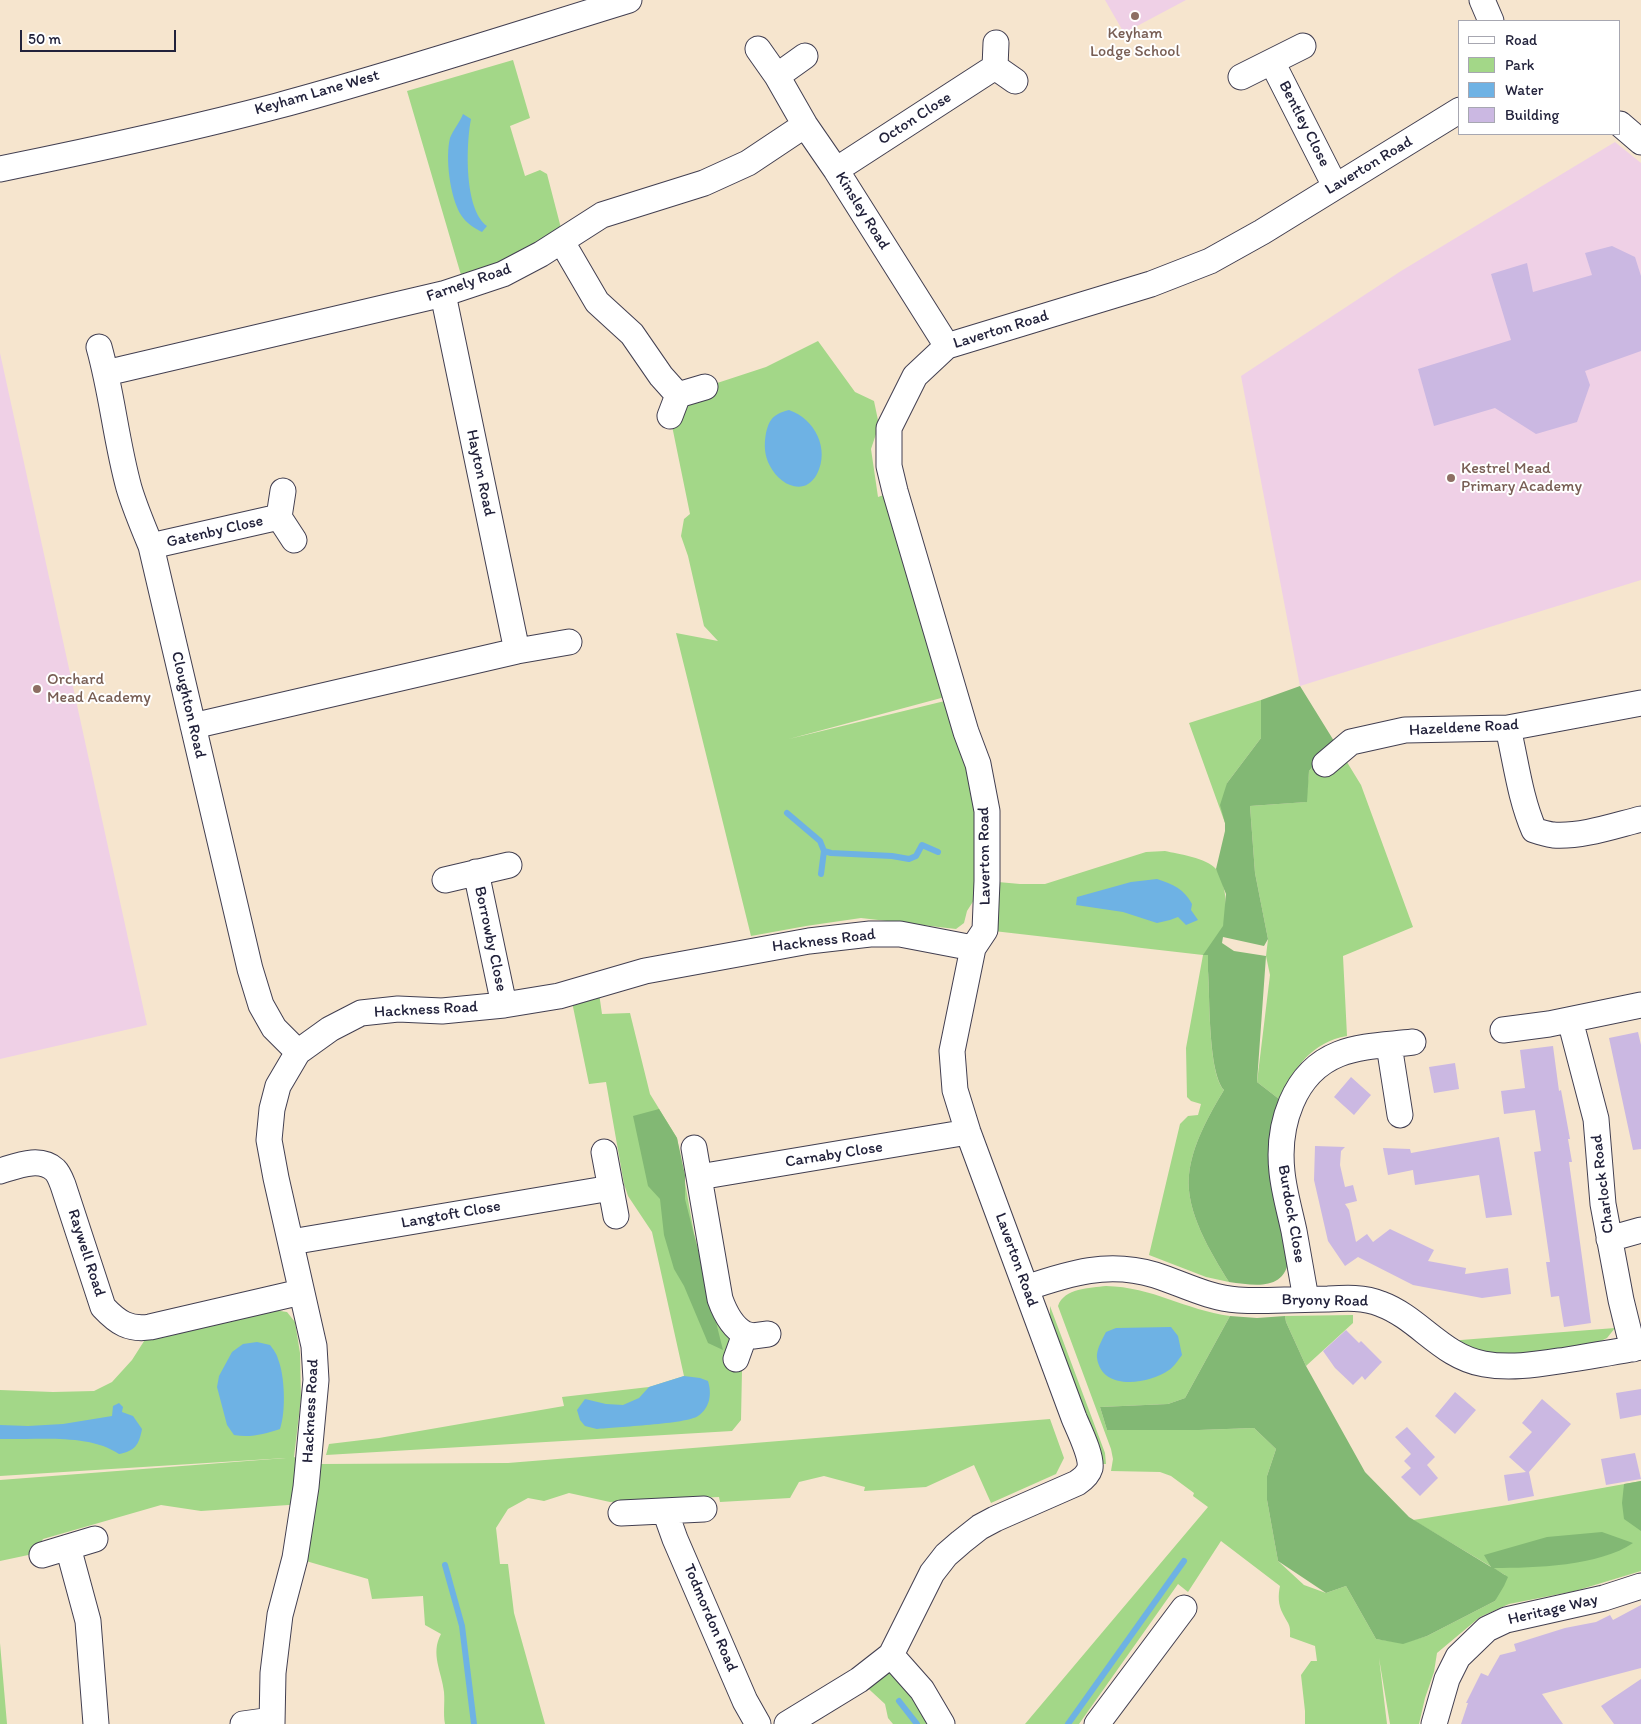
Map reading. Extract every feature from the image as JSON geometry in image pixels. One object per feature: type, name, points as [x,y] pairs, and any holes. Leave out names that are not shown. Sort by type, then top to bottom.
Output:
[{"type":"street","name":"Keyham Lane West","points":[[0,169],[277,106],[629,0]]},
{"type":"street","points":[[1482,0],[1491,20]]},
{"type":"street","name":"Octon Close","points":[[836,170],[1005,74],[996,43]]},
{"type":"street","name":"Bentley Close","points":[[1241,77],[1303,46]]},
{"type":"street","name":"Kinsley Road","points":[[758,49],[777,76],[805,126],[836,170],[947,346]]},
{"type":"street","points":[[777,76],[805,56]]},
{"type":"street","name":"Bentley Close","points":[[1272,62],[1335,186]]},
{"type":"street","name":"Laverton Road","points":[[787,1724],[859,1680],[891,1655],[932,1573],[946,1555],[980,1528],[995,1519],[1077,1483],[1088,1472],[1090,1465],[968,1132],[956,1090],[952,1051],[973,948],[985,930],[987,811],[978,764],[966,732],[923,589],[889,466],[889,428],[915,376],[947,346],[1150,284],[1210,261],[1262,232],[1458,111]]},
{"type":"street","points":[[1621,125],[1641,142]]},
{"type":"street","name":"Farnely Road","points":[[106,373],[443,294],[504,274],[562,242],[602,215],[704,183],[748,163],[805,126]]},
{"type":"street","points":[[562,242],[597,302],[632,334],[661,376],[674,406],[705,387]]},
{"type":"street","name":"Hayton Road","points":[[443,294],[517,651]]},
{"type":"street","name":"Cloughton Road","points":[[99,347],[129,488],[151,546],[250,969],[261,1005],[274,1028],[298,1052]]},
{"type":"street","name":"Gatenby Close","points":[[283,491],[279,518],[294,540]]},
{"type":"street","name":"Gatenby Close","points":[[151,546],[279,518]]},
{"type":"street","points":[[193,726],[517,651],[569,642]]},
{"type":"street","name":"Hazeldene Road","points":[[1325,764],[1351,742],[1405,730],[1508,728],[1641,703]]},
{"type":"street","points":[[1508,728],[1525,807],[1534,830],[1551,835],[1566,835],[1641,819]]},
{"type":"street","name":"Borrowby Close","points":[[445,880],[509,865]]},
{"type":"street","name":"Borrowby Close","points":[[476,872],[504,1005]]},
{"type":"street","name":"Hackness Road","points":[[272,1722],[273,1673],[280,1615],[295,1558],[306,1487],[316,1380],[314,1346],[269,1140],[272,1109],[278,1086],[298,1052],[330,1029],[361,1013],[398,1009],[442,1011],[504,1005],[559,996],[645,971],[809,940],[870,934],[900,934],[973,948]]},
{"type":"street","points":[[1503,1030],[1570,1020],[1641,1005]]},
{"type":"street","name":"Charlock Road","points":[[1570,1020],[1596,1119],[1601,1191],[1621,1300],[1637,1348]]},
{"type":"street","name":"Burdock Close","points":[[1306,1299],[1282,1172],[1282,1134],[1289,1106],[1305,1080],[1325,1060],[1349,1051],[1414,1042]]},
{"type":"street","points":[[1389,1045],[1400,1115]]},
{"type":"street","name":"Carnaby Close","points":[[699,1177],[968,1132]]},
{"type":"street","points":[[694,1148],[720,1299],[733,1325],[756,1334],[736,1359]]},
{"type":"street","points":[[604,1152],[616,1216]]},
{"type":"street","name":"Raywell Road","points":[[0,1171],[34,1162],[46,1164],[56,1171],[63,1185],[103,1307],[114,1320],[136,1329],[150,1328],[301,1292]]},
{"type":"street","name":"Langtoft Close","points":[[291,1242],[611,1188]]},
{"type":"street","points":[[1609,1239],[1641,1230]]},
{"type":"street","name":"Bryony Road","points":[[1026,1288],[1069,1274],[1119,1268],[1155,1275],[1218,1298],[1252,1301],[1355,1298],[1379,1303],[1407,1317],[1443,1346],[1459,1356],[1484,1364],[1532,1365],[1637,1348]]},
{"type":"street","points":[[621,1514],[704,1509]]},
{"type":"street","name":"Todmordon Road","points":[[665,1511],[675,1539],[745,1701],[758,1724]]},
{"type":"street","points":[[42,1555],[95,1539]]},
{"type":"street","points":[[68,1547],[88,1621],[96,1724]]},
{"type":"street","name":"Heritage Way","points":[[1434,1724],[1447,1678],[1458,1657],[1487,1630],[1506,1620],[1604,1598],[1641,1586]]},
{"type":"street","points":[[1097,1724],[1184,1608]]},
{"type":"street","points":[[891,1655],[922,1690],[942,1724]]},
{"type":"street","points":[[243,1724],[272,1722]]},
{"type":"shaded area","name":"Keyham Lodge School","points":[[1105,0],[1186,0],[1124,33]]},
{"type":"shaded area","name":"Kestrel Mead Primary Academy","points":[[1615,142],[1641,163],[1641,580],[1300,686],[1241,376],[1401,271]]},
{"type":"shaded area","name":"Orchard Mead Academy","points":[[0,353],[147,1025],[0,1059]]},
{"type":"green space","points":[[513,60],[530,118],[510,126],[525,176],[540,170],[547,174],[562,232],[505,261],[461,275],[407,91]]},
{"type":"green space","points":[[818,341],[855,392],[874,401],[879,425],[871,449],[878,497],[895,491],[956,694],[789,739],[957,698],[986,881],[967,911],[964,923],[956,929],[861,918],[751,936],[676,633],[718,641],[704,626],[688,556],[681,536],[684,519],[690,514],[670,416],[705,387],[766,367]]},
{"type":"green space","points":[[1300,686],[1334,741],[1309,771],[1307,802],[1250,806],[1255,873],[1268,939],[1264,946],[1223,937],[1222,943],[1234,951],[1266,956],[1257,1082],[1279,1099],[1273,1119],[1271,1158],[1276,1198],[1289,1258],[1286,1269],[1281,1277],[1267,1284],[1258,1285],[1229,1282],[1207,1245],[1191,1203],[1189,1175],[1197,1142],[1224,1090],[1219,1081],[1212,1051],[1208,955],[1203,955],[1223,926],[1226,894],[1216,869],[1225,831],[1225,823],[1220,805],[1227,783],[1261,738],[1261,700]]},
{"type":"green space","points":[[1261,700],[1261,738],[1227,783],[1225,823],[1189,723]]},
{"type":"green space","points":[[1334,741],[1361,785],[1413,927],[1343,956],[1347,1036],[1324,1044],[1305,1058],[1290,1078],[1279,1099],[1257,1082],[1270,975],[1266,956],[1268,939],[1255,873],[1250,806],[1306,802],[1309,771]]},
{"type":"green space","points":[[1165,851],[1192,857],[1212,865],[1220,876],[1225,893],[1226,913],[1222,930],[1204,955],[1208,954],[1212,1052],[1219,1081],[1224,1090],[1197,1142],[1189,1175],[1189,1189],[1195,1217],[1207,1245],[1229,1282],[1206,1277],[1149,1255],[1180,1124],[1188,1116],[1198,1115],[1201,1104],[1191,1101],[1187,1097],[1186,1048],[1203,955],[985,930],[987,881],[1045,884],[1146,852]]},
{"type":"green space","points":[[599,993],[602,1014],[630,1013],[650,1094],[677,1138],[694,1233],[710,1296],[731,1339],[726,1364],[742,1370],[741,1420],[732,1431],[326,1455],[329,1444],[379,1438],[564,1406],[562,1397],[649,1387],[684,1376],[652,1232],[628,1196],[624,1184],[606,1082],[589,1084],[572,1002]]},
{"type":"green space","points":[[659,1109],[677,1138],[685,1175],[685,1199],[723,1350],[708,1343],[684,1286],[674,1269],[664,1235],[660,1199],[648,1186],[633,1116]]},
{"type":"green space","points":[[1106,1286],[1139,1290],[1198,1309],[1230,1316],[1185,1398],[1168,1404],[1100,1407],[1107,1430],[1254,1428],[1276,1449],[1267,1476],[1267,1500],[1278,1561],[1304,1585],[1326,1593],[1346,1586],[1376,1639],[1403,1643],[1427,1636],[1495,1601],[1505,1575],[1413,1520],[1641,1481],[1641,1571],[1575,1591],[1509,1604],[1480,1617],[1437,1653],[1434,1672],[1419,1724],[1390,1724],[1379,1658],[1387,1724],[1305,1724],[1301,1675],[1311,1661],[1317,1661],[1315,1646],[1290,1637],[1290,1627],[1279,1604],[1280,1586],[1221,1541],[1188,1592],[1178,1584],[1079,1724],[1025,1724],[1208,1507],[1193,1496],[1194,1493],[1171,1476],[1160,1472],[1111,1471],[1113,1459],[1111,1449],[1058,1306],[1061,1300],[1072,1292],[1085,1288]]},
{"type":"green space","points":[[1050,1306],[1105,1453],[1106,1464],[1102,1464],[1052,1327]]},
{"type":"green space","points":[[274,1310],[287,1312],[295,1322],[300,1353],[301,1398],[294,1457],[308,1463],[303,1504],[201,1511],[161,1505],[43,1539],[33,1554],[0,1561],[0,1480],[286,1458],[0,1476],[0,1390],[94,1391],[112,1382],[132,1360],[146,1338]]},
{"type":"green space","points":[[1353,1315],[1353,1323],[1306,1366],[1285,1316]]},
{"type":"green space","points":[[1230,1316],[1257,1318],[1285,1316],[1306,1366],[1365,1472],[1409,1517],[1491,1567],[1484,1555],[1547,1537],[1602,1532],[1633,1543],[1603,1557],[1585,1561],[1547,1566],[1494,1568],[1508,1577],[1495,1601],[1427,1636],[1403,1644],[1376,1639],[1346,1586],[1326,1593],[1278,1561],[1267,1500],[1267,1476],[1276,1449],[1254,1428],[1107,1430],[1100,1407],[1168,1404],[1185,1398]]},
{"type":"green space","points":[[1615,1328],[1607,1338],[1597,1343],[1543,1353],[1499,1356],[1448,1341]]},
{"type":"green space","points":[[1050,1419],[1064,1458],[1056,1474],[991,1503],[974,1465],[926,1487],[864,1491],[865,1487],[824,1476],[799,1482],[790,1498],[720,1502],[719,1497],[610,1502],[569,1493],[544,1501],[528,1498],[508,1509],[496,1528],[500,1564],[508,1564],[514,1613],[545,1724],[445,1724],[444,1692],[437,1656],[438,1641],[441,1634],[425,1625],[423,1596],[372,1599],[368,1579],[306,1561],[321,1464],[508,1463]]},
{"type":"green space","points":[[1641,1481],[1641,1531],[1624,1519],[1622,1503],[1624,1484]]},
{"type":"green space","points":[[0,1643],[7,1724],[0,1724]]},
{"type":"green space","points":[[891,1655],[942,1724],[893,1724],[888,1718],[885,1704],[859,1680]]},
{"type":"water","points":[[463,114],[471,119],[468,144],[468,176],[474,206],[480,218],[487,226],[482,232],[470,225],[461,215],[451,188],[448,166],[450,138]]},
{"type":"water","points":[[789,410],[806,420],[818,436],[821,445],[821,464],[817,474],[812,481],[799,487],[785,483],[779,478],[768,462],[765,449],[766,433],[770,422],[775,416]]},
{"type":"water","points":[[1157,879],[1173,885],[1185,894],[1192,904],[1191,910],[1198,920],[1186,925],[1178,917],[1157,923],[1123,912],[1076,905],[1077,897],[1131,882]]},
{"type":"water","points":[[1171,1327],[1178,1336],[1182,1355],[1169,1370],[1150,1379],[1127,1382],[1108,1376],[1101,1369],[1097,1352],[1106,1332],[1116,1328]]},
{"type":"water","points":[[257,1342],[270,1345],[277,1355],[284,1394],[282,1422],[280,1429],[252,1436],[234,1435],[227,1425],[217,1387],[219,1376],[232,1352],[243,1344]]},
{"type":"water","points":[[684,1376],[708,1381],[710,1391],[705,1409],[698,1416],[691,1419],[597,1429],[585,1426],[580,1420],[577,1410],[585,1399],[606,1404],[623,1405],[639,1398],[649,1387]]},
{"type":"water","points":[[119,1403],[123,1407],[122,1412],[133,1416],[142,1429],[138,1443],[133,1449],[124,1453],[119,1454],[107,1447],[78,1440],[0,1439],[0,1425],[63,1424],[112,1416],[113,1406]]},
{"type":"building","points":[[1612,246],[1635,257],[1641,276],[1641,351],[1585,371],[1590,385],[1577,422],[1536,434],[1495,408],[1434,426],[1418,369],[1511,340],[1491,274],[1527,263],[1533,292],[1592,275],[1585,253]]},
{"type":"building","points":[[1638,1032],[1641,1045],[1641,1149],[1633,1150],[1609,1038]]},
{"type":"building","points":[[1553,1046],[1559,1091],[1561,1090],[1570,1139],[1568,1139],[1572,1162],[1569,1162],[1591,1323],[1564,1327],[1559,1296],[1551,1297],[1546,1262],[1550,1262],[1534,1152],[1541,1151],[1535,1110],[1504,1114],[1501,1091],[1525,1088],[1520,1050]]},
{"type":"building","points":[[1455,1063],[1459,1089],[1434,1093],[1429,1067]]},
{"type":"building","points":[[1351,1077],[1371,1095],[1354,1115],[1334,1097]]},
{"type":"building","points":[[1499,1137],[1512,1215],[1486,1218],[1479,1175],[1415,1185],[1413,1170],[1388,1175],[1383,1148],[1410,1149],[1411,1153]]},
{"type":"building","points":[[1315,1146],[1345,1147],[1341,1151],[1340,1165],[1345,1187],[1353,1185],[1357,1201],[1345,1204],[1349,1210],[1356,1242],[1367,1234],[1373,1242],[1390,1229],[1434,1250],[1428,1261],[1466,1268],[1465,1274],[1508,1268],[1511,1294],[1482,1298],[1413,1285],[1358,1257],[1345,1266],[1328,1241],[1314,1180]]},
{"type":"building","points":[[1346,1330],[1359,1343],[1361,1341],[1382,1362],[1365,1380],[1362,1376],[1353,1385],[1335,1368],[1323,1351]]},
{"type":"building","points":[[1641,1389],[1641,1415],[1620,1419],[1616,1393]]},
{"type":"building","points":[[1455,1392],[1476,1410],[1455,1434],[1435,1416]]},
{"type":"building","points":[[1542,1399],[1571,1424],[1529,1472],[1534,1496],[1508,1501],[1504,1475],[1526,1472],[1509,1457],[1532,1432],[1522,1423]]},
{"type":"building","points":[[1407,1427],[1435,1457],[1427,1465],[1438,1478],[1420,1496],[1401,1477],[1411,1468],[1404,1461],[1411,1454],[1395,1437]]},
{"type":"building","points":[[1635,1453],[1641,1479],[1606,1485],[1601,1459]]},
{"type":"building","points":[[1641,1605],[1641,1668],[1542,1694],[1563,1724],[1461,1724],[1468,1703],[1466,1703],[1481,1673],[1488,1676],[1500,1655],[1516,1651],[1514,1644],[1565,1628],[1596,1622],[1610,1615],[1613,1620]]},
{"type":"building","points":[[1641,1679],[1641,1724],[1614,1724],[1601,1706]]},
{"type":"waterway","points":[[787,813],[820,841],[824,851],[821,874]]},
{"type":"waterway","points":[[824,851],[909,859],[916,856],[922,845],[938,852]]},
{"type":"waterway","points":[[1068,1724],[1184,1561]]},
{"type":"waterway","points":[[445,1565],[462,1626],[474,1724]]},
{"type":"waterway","points":[[899,1701],[917,1724]]},
{"type":"place","name":"Keyham Lodge School","points":[[1135,16]]},
{"type":"place","name":"Kestrel Mead Primary Academy","points":[[1451,478]]},
{"type":"place","name":"Orchard Mead Academy","points":[[37,689]]}]
